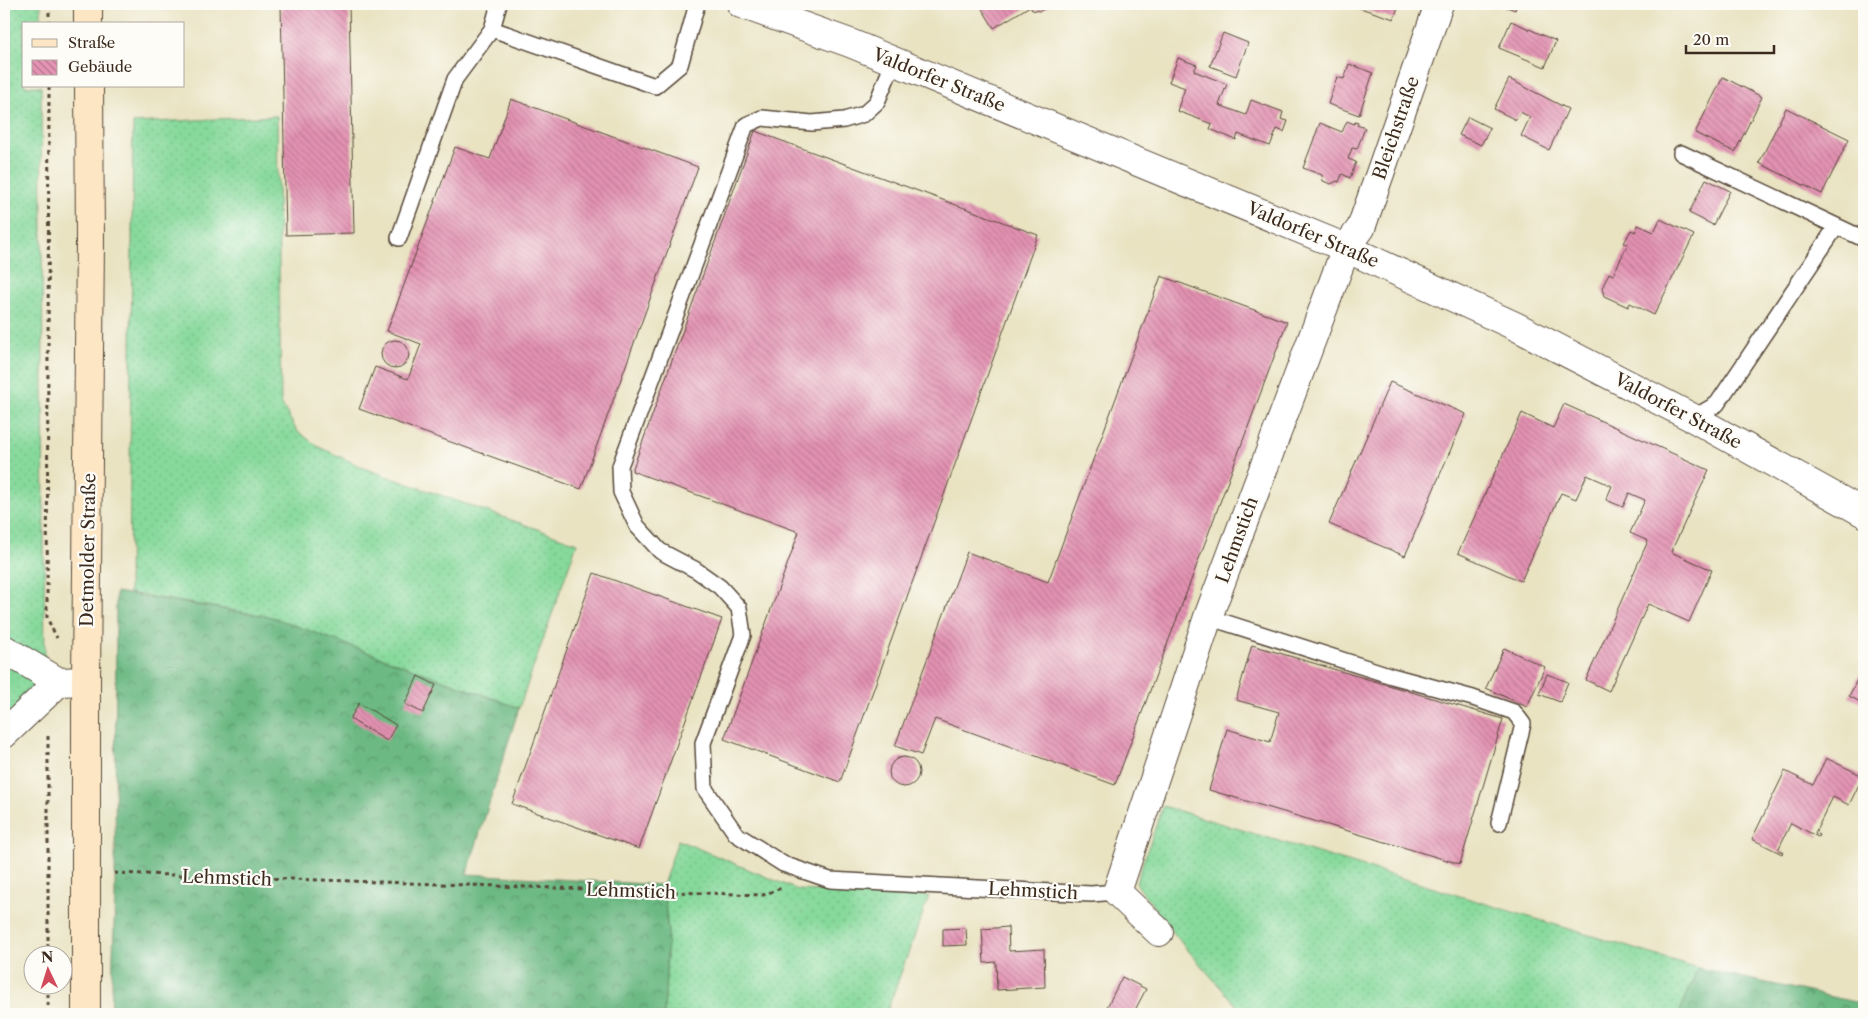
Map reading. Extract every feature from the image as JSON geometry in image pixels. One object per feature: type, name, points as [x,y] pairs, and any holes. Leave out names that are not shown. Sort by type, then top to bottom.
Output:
[{"type":"main road","points":[[88,4],[88,22]]},
{"type":"main road","name":"Detmolder Straße","points":[[86,1014],[89,88]]},
{"type":"street","name":"Valdorfer Straße","points":[[742,4],[850,43],[1346,248],[1515,326],[1693,418],[1864,512]]},
{"type":"street","name":"Bleichstraße","points":[[1346,248],[1362,228],[1440,4]]},
{"type":"street","name":"Lehmstich","points":[[1117,892],[1208,617],[1346,248]]},
{"type":"street","points":[[4,649],[59,682],[86,681]]},
{"type":"street","points":[[4,734],[59,682]]},
{"type":"street","points":[[1117,892],[1159,932]]},
{"type":"lane","points":[[399,238],[455,79],[492,29],[499,4]]},
{"type":"lane","points":[[492,29],[655,86],[680,65],[697,4]]},
{"type":"lane","name":"Lehmstich","points":[[894,61],[877,102],[864,114],[844,120],[812,123],[762,118],[746,125],[620,466],[621,492],[637,526],[660,551],[696,570],[720,586],[739,608],[743,635],[703,743],[704,789],[736,834],[783,864],[830,880],[1091,894],[1117,892]]},
{"type":"lane","points":[[1681,152],[1864,239]]},
{"type":"lane","points":[[1693,418],[1717,404],[1836,226]]},
{"type":"lane","points":[[1208,617],[1392,676],[1474,698],[1514,712],[1523,724],[1499,823]]},
{"type":"path","points":[[49,4],[49,22]]},
{"type":"path","points":[[49,88],[47,618],[58,642],[59,682]]},
{"type":"path","points":[[48,729],[48,946]]},
{"type":"path","name":"Lehmstich","points":[[143,875],[763,895],[786,886]]},
{"type":"path","points":[[48,996],[48,1014]]},
{"type":"green space","points":[[4,4],[41,4],[41,22],[22,22],[22,88],[41,88],[45,680],[4,719]]},
{"type":"green space","points":[[277,116],[281,403],[297,431],[319,447],[366,469],[577,543],[519,708],[272,617],[129,593],[133,123]]},
{"type":"green space","points":[[116,592],[272,617],[519,708],[467,874],[663,885],[668,932],[664,1014],[111,1014],[115,895]]},
{"type":"green space","points":[[1163,806],[1698,968],[1679,1014],[1244,1014],[1184,946],[1136,882]]},
{"type":"green space","points":[[678,840],[798,890],[929,896],[886,1014],[664,1014],[668,932],[663,885]]},
{"type":"green space","points":[[1698,968],[1864,1004],[1864,1014],[1679,1014]]},
{"type":"building","points":[[349,4],[354,233],[286,235],[281,5]]},
{"type":"building","points":[[979,4],[1053,4],[1040,11],[1032,10],[1030,6],[994,28]]},
{"type":"building","points":[[1358,4],[1399,4],[1394,19],[1357,7]]},
{"type":"building","points":[[1499,4],[1517,4],[1515,10]]},
{"type":"building","points":[[1511,21],[1556,41],[1545,67],[1499,48]]},
{"type":"building","points":[[1223,33],[1248,43],[1236,76],[1210,66]]},
{"type":"building","points":[[1178,58],[1197,65],[1194,71],[1227,84],[1219,105],[1246,115],[1251,100],[1283,112],[1281,119],[1288,121],[1284,132],[1277,129],[1270,146],[1238,134],[1236,140],[1210,129],[1212,124],[1177,111],[1185,88],[1169,82]]},
{"type":"building","points":[[1349,64],[1373,73],[1359,115],[1328,104],[1337,77],[1344,79]]},
{"type":"building","points":[[1723,77],[1762,97],[1735,152],[1695,133]]},
{"type":"building","points":[[1509,79],[1568,109],[1549,150],[1521,136],[1530,117],[1520,112],[1516,120],[1494,109]]},
{"type":"building","points":[[511,99],[698,167],[581,489],[359,409],[375,367],[408,379],[421,344],[387,331],[455,147],[490,159]]},
{"type":"building","points":[[1786,108],[1849,139],[1822,194],[1759,163]]},
{"type":"building","points":[[1468,117],[1490,128],[1481,145],[1459,135]]},
{"type":"building","points":[[1347,121],[1354,124],[1355,122],[1358,123],[1357,125],[1365,128],[1357,149],[1352,148],[1348,159],[1356,162],[1350,178],[1342,174],[1339,182],[1331,184],[1323,181],[1322,175],[1303,168],[1320,123],[1342,132]]},
{"type":"building","points":[[755,131],[1038,235],[840,782],[724,739],[799,532],[632,471]]},
{"type":"building","points":[[1706,179],[1730,191],[1713,225],[1689,213]]},
{"type":"building","points":[[1660,219],[1694,235],[1654,315],[1630,303],[1628,307],[1604,296],[1602,288],[1609,273],[1613,275],[1628,244],[1624,243],[1631,230],[1635,232],[1638,225],[1654,232]]},
{"type":"building","points":[[1161,276],[1287,322],[1115,785],[935,719],[921,755],[895,746],[967,552],[1048,582]]},
{"type":"building","points":[[395,340],[405,344],[409,354],[405,364],[395,368],[385,364],[381,354],[385,344]]},
{"type":"building","points":[[1390,382],[1466,414],[1405,556],[1329,524]]},
{"type":"building","points":[[1564,404],[1709,470],[1671,552],[1712,570],[1689,622],[1648,604],[1609,691],[1586,680],[1648,541],[1630,533],[1645,500],[1629,493],[1623,507],[1606,500],[1612,486],[1587,475],[1576,499],[1561,493],[1521,581],[1458,553],[1522,413],[1553,428]]},
{"type":"building","points":[[594,573],[722,619],[639,849],[512,804]]},
{"type":"building","points":[[1252,645],[1503,719],[1460,864],[1209,790],[1227,729],[1270,742],[1279,712],[1236,700]]},
{"type":"building","points":[[1504,648],[1545,667],[1527,707],[1486,688]]},
{"type":"building","points":[[1864,666],[1864,704],[1849,696]]},
{"type":"building","points":[[1547,674],[1568,682],[1560,702],[1539,694]]},
{"type":"building","points":[[418,676],[436,685],[423,713],[405,704]]},
{"type":"building","points":[[359,703],[396,725],[387,741],[350,719]]},
{"type":"building","points":[[904,757],[915,761],[919,772],[915,783],[904,787],[893,783],[889,772],[893,761]]},
{"type":"building","points":[[1826,758],[1863,776],[1849,805],[1833,797],[1815,833],[1819,835],[1818,837],[1791,823],[1778,850],[1783,852],[1782,854],[1752,839],[1785,771],[1813,785]]},
{"type":"building","points":[[1008,927],[1009,951],[1044,949],[1045,987],[997,990],[996,962],[984,963],[982,929]]},
{"type":"building","points":[[966,928],[967,945],[943,946],[943,929]]},
{"type":"building","points":[[1122,977],[1146,989],[1133,1014],[1106,1014],[1104,1013]]}]
